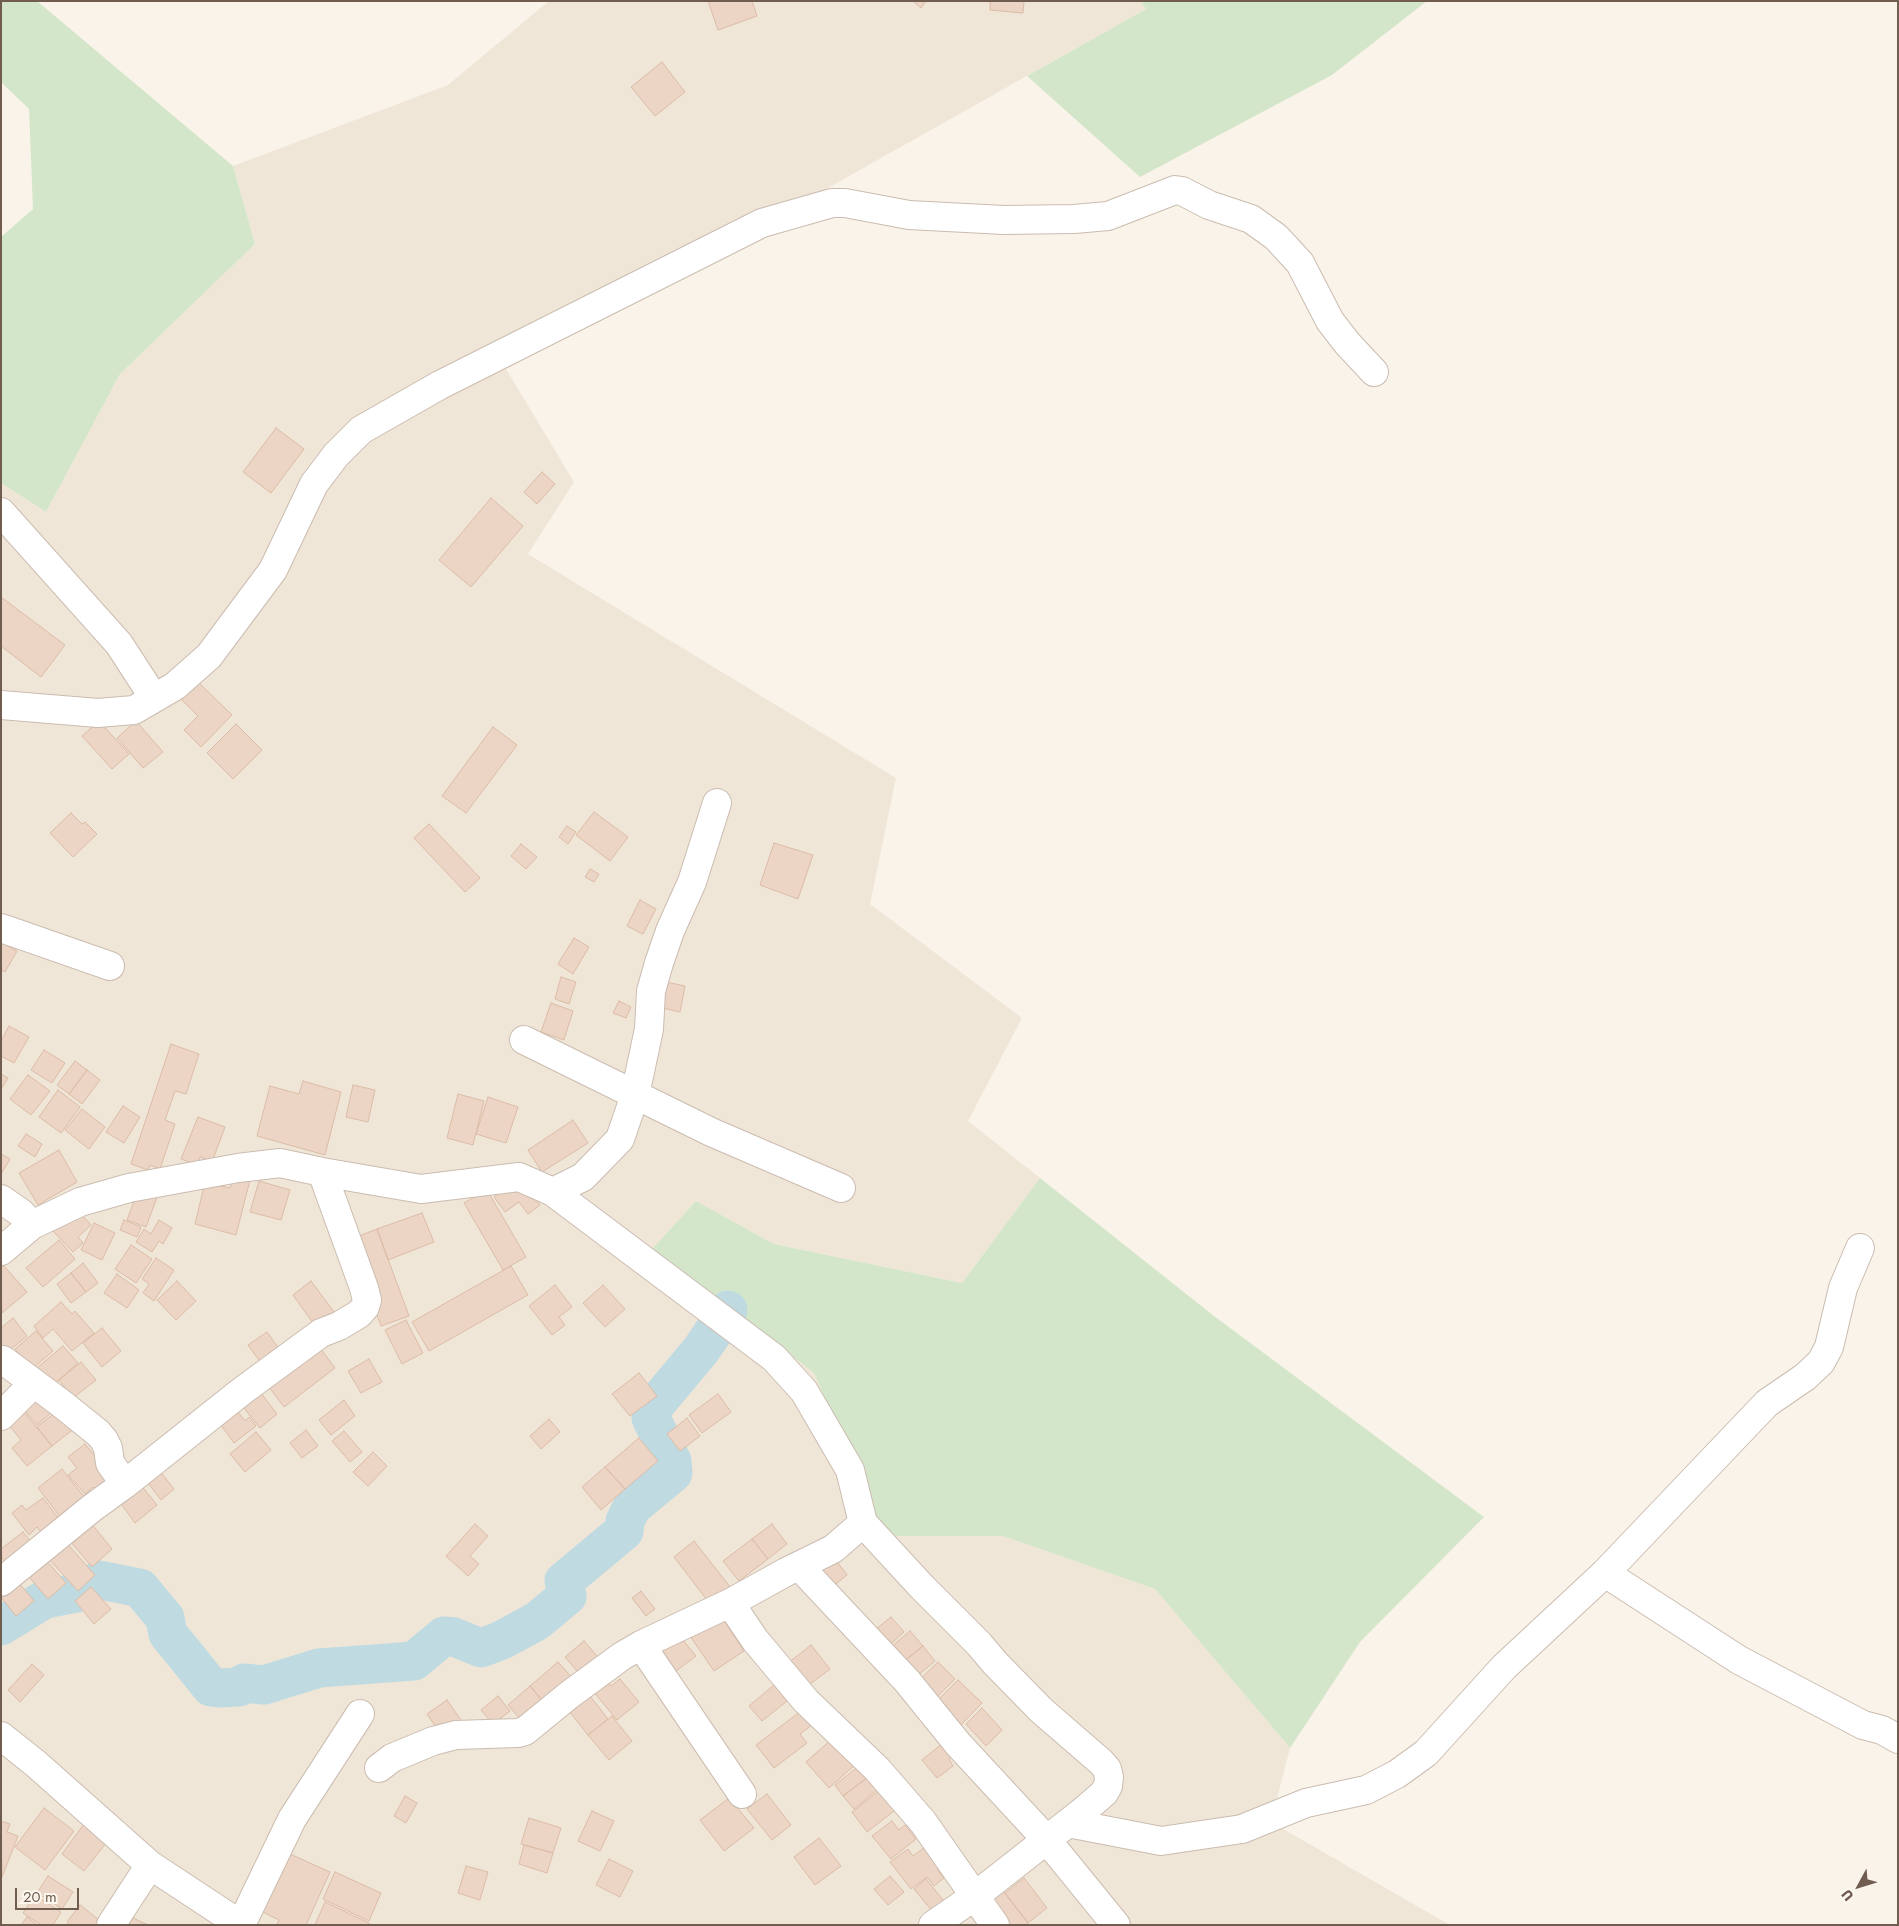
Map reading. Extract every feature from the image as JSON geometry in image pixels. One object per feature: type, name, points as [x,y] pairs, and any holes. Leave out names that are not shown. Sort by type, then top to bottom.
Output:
[{"type":"street","points":[[1,705],[98,713],[134,710],[175,686],[209,656],[273,570],[314,484],[336,455],[361,430],[440,385],[762,223],[832,203],[845,203],[909,215],[1004,220],[1074,219],[1108,216],[1175,190],[1182,191],[1209,204],[1251,219],[1276,237],[1300,263],[1330,321],[1374,372]]},
{"type":"street","points":[[1,512],[119,644],[154,698]]},
{"type":"street","points":[[553,1192],[583,1177],[620,1139],[635,1096],[649,1029],[651,991],[659,963],[670,931],[692,882],[717,803]]},
{"type":"street","points":[[1,928],[110,966]]},
{"type":"street","points":[[524,1040],[711,1132],[841,1188]]},
{"type":"street","points":[[1,1251],[32,1226],[80,1202],[129,1188],[238,1168],[280,1163],[421,1189],[520,1178],[553,1192],[774,1358],[804,1390],[850,1470],[863,1523],[1034,1703],[1107,1769],[1109,1777],[1108,1786],[1104,1793],[975,1896],[934,1925]]},
{"type":"street","points":[[1,1582],[242,1391],[321,1332],[339,1326],[359,1314],[365,1307],[367,1300],[364,1288],[322,1172]]},
{"type":"street","points":[[1,1199],[20,1213],[32,1226]]},
{"type":"street","points":[[1068,1823],[1161,1841],[1242,1829],[1306,1803],[1366,1790],[1397,1774],[1426,1753],[1504,1667],[1605,1573],[1766,1403],[1805,1377],[1821,1362],[1829,1347],[1843,1288],[1860,1248]]},
{"type":"street","points":[[3,1360],[62,1404],[104,1440],[108,1448],[110,1463],[124,1484]]},
{"type":"street","points":[[1,1416],[34,1383]]},
{"type":"street","points":[[379,1768],[399,1755],[456,1735],[518,1733],[526,1731],[569,1695],[641,1644],[730,1603],[786,1572],[833,1550],[863,1523]]},
{"type":"street","points":[[799,1566],[906,1681],[958,1744],[1046,1840],[1116,1925]]},
{"type":"street","points":[[1605,1573],[1739,1660],[1864,1725],[1882,1730],[1898,1738]]},
{"type":"street","points":[[730,1603],[756,1640],[806,1701],[877,1770],[923,1822],[995,1925]]},
{"type":"street","points":[[641,1644],[742,1794]]},
{"type":"street","points":[[1,1736],[35,1763],[150,1866],[241,1925],[292,1819],[360,1714]]},
{"type":"street","points":[[111,1925],[150,1866]]},
{"type":"shaded area","points":[[549,1],[1140,1],[1146,9],[506,369],[574,482],[528,554],[896,778],[870,904],[1022,1018],[968,1121],[1040,1178],[962,1283],[774,1244],[696,1201],[652,1249],[814,1373],[885,1536],[1003,1536],[1155,1589],[1290,1748],[1271,1822],[1450,1925],[1,1925],[1,483],[46,512],[120,374],[255,244],[233,166],[448,85]]},
{"type":"green space","points":[[1,1],[37,1],[233,166],[255,244],[120,374],[46,512],[1,483],[1,237],[33,209],[29,109],[1,82]]},
{"type":"green space","points":[[1140,1],[1427,1],[1332,75],[1140,177],[1027,76],[1146,9]]},
{"type":"green space","points":[[1040,1178],[1214,1316],[1484,1517],[1360,1642],[1290,1748],[1155,1589],[1003,1536],[885,1536],[814,1373],[652,1249],[696,1201],[774,1244],[962,1283]]},
{"type":"building","points":[[708,1],[752,1],[757,16],[718,30]]},
{"type":"building","points":[[913,1],[926,1],[921,8]]},
{"type":"building","points":[[990,1],[1024,1],[1023,13],[990,10]]},
{"type":"building","points":[[662,62],[685,92],[655,116],[631,87]]},
{"type":"building","points":[[276,428],[304,449],[271,493],[243,472]]},
{"type":"building","points":[[542,472],[555,484],[537,504],[524,492]]},
{"type":"building","points":[[491,498],[523,526],[471,587],[439,560]]},
{"type":"building","points":[[1,597],[65,645],[41,677],[1,646]]},
{"type":"building","points":[[197,681],[232,715],[201,747],[184,730],[198,716],[180,698]]},
{"type":"building","points":[[99,721],[129,754],[112,769],[82,736]]},
{"type":"building","points":[[136,721],[163,752],[143,768],[117,738]]},
{"type":"building","points":[[236,724],[262,750],[233,779],[207,753]]},
{"type":"building","points":[[493,727],[517,745],[466,813],[442,796]]},
{"type":"building","points":[[594,812],[628,837],[610,861],[576,835]]},
{"type":"building","points":[[71,813],[82,824],[85,822],[97,834],[73,857],[50,833]]},
{"type":"building","points":[[429,824],[480,878],[465,892],[414,838]]},
{"type":"building","points":[[567,826],[576,832],[568,844],[559,837]]},
{"type":"building","points":[[774,843],[813,855],[798,899],[760,885]]},
{"type":"building","points":[[521,844],[537,857],[526,869],[511,856]]},
{"type":"building","points":[[590,869],[599,874],[594,882],[585,877]]},
{"type":"building","points":[[640,900],[656,909],[643,934],[627,926]]},
{"type":"building","points":[[574,938],[589,947],[573,974],[558,964]]},
{"type":"building","points":[[1,942],[17,951],[5,972],[1,970]]},
{"type":"building","points":[[561,977],[576,982],[569,1004],[555,999]]},
{"type":"building","points":[[666,982],[685,986],[680,1012],[662,1008]]},
{"type":"building","points":[[619,1001],[631,1007],[626,1018],[613,1013]]},
{"type":"building","points":[[551,1003],[573,1011],[564,1040],[541,1032]]},
{"type":"building","points":[[9,1026],[29,1037],[14,1063],[1,1056],[1,1041]]},
{"type":"building","points":[[171,1044],[199,1054],[186,1094],[175,1091],[165,1120],[175,1124],[160,1169],[150,1165],[148,1170],[131,1164]]},
{"type":"building","points":[[44,1050],[65,1063],[52,1083],[31,1070]]},
{"type":"building","points":[[75,1061],[87,1070],[69,1094],[57,1085]]},
{"type":"building","points":[[87,1070],[100,1080],[82,1104],[69,1094]]},
{"type":"building","points":[[1,1074],[8,1078],[1,1089]]},
{"type":"building","points":[[28,1075],[50,1091],[31,1115],[10,1099]]},
{"type":"building","points":[[303,1081],[341,1092],[325,1155],[257,1136],[270,1086],[299,1094]]},
{"type":"building","points":[[353,1085],[375,1090],[368,1122],[346,1117]]},
{"type":"building","points":[[58,1090],[80,1107],[61,1133],[39,1117]]},
{"type":"building","points":[[458,1094],[484,1101],[473,1145],[447,1138]]},
{"type":"building","points":[[488,1097],[518,1107],[506,1143],[476,1134]]},
{"type":"building","points":[[123,1106],[140,1117],[124,1143],[106,1132]]},
{"type":"building","points":[[82,1109],[105,1127],[89,1149],[65,1130]]},
{"type":"building","points":[[198,1117],[225,1127],[212,1162],[200,1157],[197,1165],[181,1159]]},
{"type":"building","points":[[573,1120],[588,1143],[542,1172],[528,1150]]},
{"type":"building","points":[[26,1134],[42,1144],[35,1157],[18,1146]]},
{"type":"building","points":[[59,1150],[77,1182],[38,1205],[19,1173]]},
{"type":"building","points":[[1,1154],[10,1159],[1,1174]]},
{"type":"building","points":[[234,1175],[250,1180],[236,1235],[195,1224],[205,1182],[230,1188]]},
{"type":"building","points":[[259,1181],[290,1190],[281,1220],[250,1212]]},
{"type":"building","points":[[516,1181],[527,1188],[540,1205],[528,1214],[519,1202],[505,1212],[494,1197]]},
{"type":"building","points":[[139,1188],[158,1195],[146,1227],[127,1220]]},
{"type":"building","points":[[487,1190],[526,1257],[503,1270],[464,1203]]},
{"type":"building","points":[[73,1205],[91,1225],[78,1237],[83,1243],[73,1252],[49,1227]]},
{"type":"building","points":[[422,1213],[434,1242],[388,1260],[377,1229]]},
{"type":"building","points":[[124,1220],[141,1227],[137,1237],[120,1230]]},
{"type":"building","points":[[159,1220],[172,1228],[163,1244],[159,1241],[152,1252],[136,1242],[144,1229],[151,1234]]},
{"type":"building","points":[[94,1223],[115,1233],[102,1260],[81,1250]]},
{"type":"building","points":[[377,1229],[409,1316],[381,1326],[349,1240]]},
{"type":"building","points":[[59,1240],[75,1259],[43,1287],[26,1268]]},
{"type":"building","points":[[131,1245],[152,1259],[136,1283],[115,1269]]},
{"type":"building","points":[[156,1258],[174,1270],[154,1301],[143,1293],[149,1284],[142,1279]]},
{"type":"building","points":[[83,1263],[98,1283],[86,1292],[71,1273]]},
{"type":"building","points":[[4,1266],[27,1292],[2,1313],[1,1268]]},
{"type":"building","points":[[511,1266],[528,1295],[429,1351],[412,1322]]},
{"type":"building","points":[[71,1273],[86,1292],[71,1303],[57,1284]]},
{"type":"building","points":[[117,1274],[139,1290],[127,1308],[104,1293]]},
{"type":"building","points":[[177,1281],[196,1301],[176,1320],[157,1300]]},
{"type":"building","points":[[311,1281],[337,1316],[318,1330],[293,1295]]},
{"type":"building","points":[[555,1285],[572,1307],[559,1317],[565,1325],[552,1335],[529,1306]]},
{"type":"building","points":[[603,1285],[625,1309],[605,1327],[583,1303]]},
{"type":"building","points":[[61,1302],[72,1314],[75,1311],[94,1333],[72,1351],[53,1329],[43,1338],[34,1326]]},
{"type":"building","points":[[13,1318],[27,1336],[5,1354],[1,1350],[1,1328]]},
{"type":"building","points":[[406,1320],[423,1353],[402,1364],[385,1330]]},
{"type":"building","points":[[102,1328],[121,1351],[102,1367],[83,1343]]},
{"type":"building","points":[[36,1331],[53,1351],[32,1369],[15,1349]]},
{"type":"building","points":[[267,1332],[285,1357],[266,1370],[248,1345]]},
{"type":"building","points":[[317,1344],[335,1368],[284,1407],[266,1383]]},
{"type":"building","points":[[63,1346],[78,1363],[53,1385],[37,1368]]},
{"type":"building","points":[[369,1359],[382,1382],[361,1393],[348,1371]]},
{"type":"building","points":[[81,1362],[96,1380],[73,1398],[59,1380]]},
{"type":"building","points":[[639,1373],[657,1396],[630,1416],[612,1394]]},
{"type":"building","points":[[39,1387],[57,1408],[37,1425],[19,1404]]},
{"type":"building","points":[[257,1388],[277,1414],[260,1428],[239,1402]]},
{"type":"building","points":[[718,1394],[731,1412],[702,1433],[689,1415]]},
{"type":"building","points":[[344,1400],[355,1416],[331,1435],[319,1420]]},
{"type":"building","points":[[232,1404],[245,1421],[249,1417],[256,1426],[234,1443],[215,1417]]},
{"type":"building","points":[[60,1409],[75,1428],[52,1446],[37,1427]]},
{"type":"building","points":[[24,1412],[52,1446],[27,1466],[12,1448],[21,1440],[8,1424]]},
{"type":"building","points":[[687,1418],[700,1436],[680,1451],[667,1434]]},
{"type":"building","points":[[549,1419],[560,1432],[541,1449],[530,1436]]},
{"type":"building","points":[[306,1430],[318,1446],[302,1458],[290,1443]]},
{"type":"building","points":[[344,1431],[362,1452],[350,1462],[332,1441]]},
{"type":"building","points":[[256,1432],[271,1450],[245,1472],[230,1454]]},
{"type":"building","points":[[639,1438],[658,1461],[625,1489],[605,1467]]},
{"type":"building","points":[[85,1444],[115,1480],[99,1493],[93,1487],[85,1494],[68,1475],[77,1468],[68,1457]]},
{"type":"building","points":[[373,1452],[387,1466],[368,1486],[353,1472]]},
{"type":"building","points":[[155,1465],[174,1489],[161,1500],[142,1475]]},
{"type":"building","points":[[605,1467],[625,1489],[601,1510],[582,1487]]},
{"type":"building","points":[[62,1469],[89,1503],[65,1523],[38,1488]]},
{"type":"building","points":[[140,1484],[157,1505],[135,1523],[119,1501]]},
{"type":"building","points":[[43,1498],[63,1524],[45,1537],[37,1527],[29,1535],[12,1513],[22,1505],[26,1510]]},
{"type":"building","points":[[91,1523],[112,1549],[92,1567],[70,1541]]},
{"type":"building","points":[[475,1524],[488,1536],[470,1556],[479,1564],[468,1576],[446,1556]]},
{"type":"building","points":[[772,1524],[787,1544],[768,1559],[752,1539]]},
{"type":"building","points":[[23,1532],[37,1549],[11,1569],[1,1557],[1,1549]]},
{"type":"building","points":[[752,1539],[768,1559],[739,1581],[723,1561]]},
{"type":"building","points":[[64,1540],[95,1575],[78,1591],[46,1556]]},
{"type":"building","points":[[694,1541],[731,1588],[710,1604],[674,1557]]},
{"type":"building","points":[[835,1559],[847,1575],[827,1591],[814,1575]]},
{"type":"building","points":[[46,1560],[66,1583],[48,1599],[24,1571]]},
{"type":"building","points":[[14,1577],[34,1601],[16,1616],[1,1597],[1,1588]]},
{"type":"building","points":[[91,1587],[111,1609],[94,1624],[75,1601]]},
{"type":"building","points":[[641,1591],[655,1609],[646,1616],[632,1598]]},
{"type":"building","points":[[719,1613],[744,1651],[714,1671],[688,1633]]},
{"type":"building","points":[[891,1617],[904,1632],[885,1649],[871,1633]]},
{"type":"building","points":[[910,1631],[923,1646],[903,1662],[891,1647]]},
{"type":"building","points":[[682,1639],[696,1656],[672,1674],[656,1652],[671,1641],[674,1645]]},
{"type":"building","points":[[584,1641],[603,1663],[584,1679],[565,1657]]},
{"type":"building","points":[[811,1645],[830,1669],[801,1691],[783,1667]]},
{"type":"building","points":[[923,1646],[935,1661],[916,1677],[903,1662]]},
{"type":"building","points":[[558,1662],[576,1682],[548,1707],[530,1686]]},
{"type":"building","points":[[938,1662],[955,1679],[936,1698],[919,1680]]},
{"type":"building","points":[[32,1664],[44,1675],[20,1702],[8,1690]]},
{"type":"building","points":[[620,1679],[639,1702],[617,1720],[593,1691],[606,1680],[611,1686]]},
{"type":"building","points":[[958,1680],[982,1703],[961,1725],[937,1701]]},
{"type":"building","points":[[774,1685],[787,1701],[762,1721],[749,1706]]},
{"type":"building","points":[[530,1686],[548,1707],[526,1726],[508,1705]]},
{"type":"building","points":[[586,1691],[608,1719],[588,1735],[566,1707]]},
{"type":"building","points":[[498,1696],[510,1711],[493,1724],[481,1710]]},
{"type":"building","points":[[447,1700],[463,1723],[443,1737],[427,1714]]},
{"type":"building","points":[[982,1708],[1002,1730],[986,1746],[966,1724]]},
{"type":"building","points":[[801,1711],[812,1725],[800,1734],[807,1743],[774,1768],[756,1745]]},
{"type":"building","points":[[612,1716],[632,1741],[609,1760],[588,1735]]},
{"type":"building","points":[[832,1739],[855,1765],[829,1788],[806,1762]]},
{"type":"building","points":[[943,1743],[953,1756],[949,1759],[953,1766],[937,1778],[922,1760]]},
{"type":"building","points":[[863,1763],[872,1774],[843,1796],[835,1785]]},
{"type":"building","points":[[872,1774],[882,1786],[854,1809],[843,1796]]},
{"type":"building","points":[[884,1787],[899,1807],[867,1832],[852,1812]]},
{"type":"building","points":[[767,1794],[791,1825],[772,1840],[747,1809]]},
{"type":"building","points":[[405,1796],[417,1803],[406,1823],[394,1816]]},
{"type":"building","points":[[729,1798],[754,1828],[724,1851],[700,1820]]},
{"type":"building","points":[[44,1808],[74,1831],[45,1870],[15,1847]]},
{"type":"building","points":[[592,1811],[614,1821],[600,1851],[578,1841]]},
{"type":"building","points":[[529,1818],[561,1828],[553,1853],[521,1844]]},
{"type":"building","points":[[87,1820],[110,1838],[84,1871],[62,1854]]},
{"type":"building","points":[[1,1821],[10,1824],[7,1832],[18,1836],[2,1877]]},
{"type":"building","points":[[892,1821],[899,1830],[905,1825],[916,1839],[891,1859],[872,1836]]},
{"type":"building","points":[[819,1838],[841,1866],[815,1885],[794,1857]]},
{"type":"building","points":[[524,1845],[553,1853],[547,1873],[519,1864]]},
{"type":"building","points":[[925,1847],[940,1867],[937,1869],[944,1878],[934,1886],[927,1877],[911,1889],[890,1862],[908,1849],[913,1856]]},
{"type":"building","points":[[281,1850],[330,1872],[306,1925],[277,1925],[279,1920],[261,1911]]},
{"type":"building","points":[[609,1859],[633,1871],[620,1897],[596,1885]]},
{"type":"building","points":[[466,1866],[488,1872],[480,1900],[458,1893]]},
{"type":"building","points":[[335,1872],[381,1893],[369,1921],[323,1899]]},
{"type":"building","points":[[48,1876],[73,1892],[62,1909],[37,1893]]},
{"type":"building","points":[[890,1876],[904,1892],[888,1905],[874,1889]]},
{"type":"building","points":[[1024,1878],[1047,1908],[1028,1923],[1005,1893]]},
{"type":"building","points":[[926,1879],[944,1901],[932,1911],[914,1889]]},
{"type":"building","points":[[1000,1887],[1028,1923],[1025,1925],[1000,1925],[982,1901]]},
{"type":"building","points":[[35,1895],[61,1912],[53,1925],[41,1925],[23,1913]]},
{"type":"building","points":[[325,1902],[369,1923],[368,1925],[315,1925]]},
{"type":"building","points":[[80,1905],[103,1923],[102,1925],[70,1925],[67,1922]]},
{"type":"building","points":[[129,1916],[148,1925],[125,1925]]},
{"type":"building","points":[[27,1917],[37,1925],[21,1925]]},
{"type":"waterway","points":[[1,1626],[45,1599],[76,1593],[100,1580],[140,1588],[165,1618],[168,1634],[211,1687],[221,1688],[239,1687],[244,1683],[264,1685],[319,1668],[414,1661],[444,1636],[454,1637],[481,1648],[502,1640],[537,1621],[567,1596],[564,1581],[624,1531],[625,1521],[632,1507],[673,1473],[672,1461],[651,1418],[655,1405],[701,1350],[728,1310]]}]
